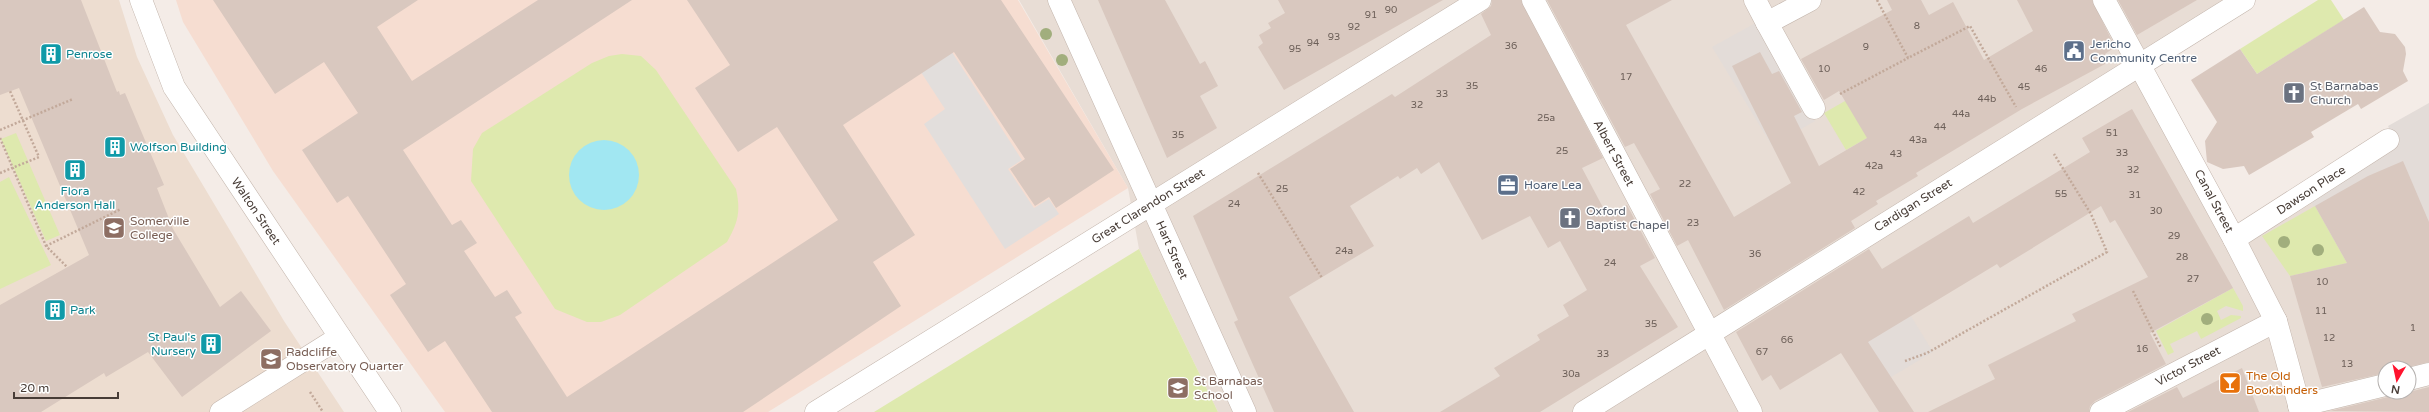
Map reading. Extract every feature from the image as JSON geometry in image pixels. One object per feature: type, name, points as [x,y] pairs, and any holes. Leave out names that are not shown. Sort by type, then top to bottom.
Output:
[{"type":"street","name":"Walton Street","points":[[141,0],[174,87],[390,412]]},
{"type":"street","name":"Hart Street","points":[[1059,0],[1245,412]]},
{"type":"street","name":"Great Clarendon Street","points":[[816,412],[1480,0]]},
{"type":"street","name":"Albert Street","points":[[1534,0],[1751,412]]},
{"type":"street","points":[[1755,0],[1814,108]]},
{"type":"street","points":[[1767,23],[1810,0]]},
{"type":"street","name":"Canal Street","points":[[2104,0],[2234,239],[2276,321],[2300,409]]},
{"type":"street","name":"Cardigan Street","points":[[1584,412],[2244,0]]},
{"type":"street","name":"Dawson Place","points":[[2234,239],[2388,140]]},
{"type":"street","name":"Victor Street","points":[[2101,412],[2276,321]]},
{"type":"street","points":[[221,412],[340,337]]},
{"type":"street","points":[[2417,377],[2429,374]]},
{"type":"street","points":[[2300,409],[2377,387]]},
{"type":"path","points":[[1877,0],[1908,58]]},
{"type":"path","points":[[1814,108],[1970,26],[2034,130],[2091,214],[2107,252],[1927,352],[1904,361]]},
{"type":"path","points":[[0,173],[39,158],[10,91]]},
{"type":"path","points":[[0,130],[73,99]]},
{"type":"path","points":[[0,138],[46,246],[67,267]]},
{"type":"path","points":[[1243,147],[1322,278]]},
{"type":"path","points":[[46,246],[121,209]]},
{"type":"path","points":[[2133,291],[2174,374]]},
{"type":"shaded area","name":"Somerville College","points":[[0,0],[119,0],[137,57],[173,135],[284,321],[344,412],[0,412]]},
{"type":"shaded area","points":[[176,0],[1018,0],[1128,188],[768,412],[445,412],[273,171],[183,22]]},
{"type":"shaded area","points":[[1019,0],[2244,0],[2140,63],[2234,239],[2393,137],[2429,222],[2429,412],[1218,412],[1139,249],[1128,188]]},
{"type":"shaded area","points":[[1761,20],[1815,121],[1772,146],[1712,47]]},
{"type":"shaded area","points":[[946,43],[1022,160],[1008,169],[1034,208],[1049,199],[1059,214],[1005,249],[924,124],[945,109],[915,63]]},
{"type":"shaded area","points":[[2429,103],[2429,250],[2347,263],[2306,193],[2393,137],[2388,126]]},
{"type":"shaded area","points":[[1906,308],[1933,352],[1866,392],[1863,334]]},
{"type":"green space","points":[[2318,0],[2331,0],[2344,20],[2257,74],[2240,49]]},
{"type":"green space","points":[[622,54],[641,56],[656,70],[736,189],[738,197],[738,217],[727,242],[620,315],[601,322],[587,322],[555,309],[471,181],[473,149],[482,133],[592,63],[609,56]]},
{"type":"green space","points":[[1845,101],[1888,126],[1846,150],[1824,113]]},
{"type":"green space","points":[[16,133],[60,235],[46,241],[1,139]]},
{"type":"green space","points":[[9,177],[51,265],[0,289],[0,182]]},
{"type":"green space","points":[[2315,206],[2347,263],[2290,276],[2262,236]]},
{"type":"green space","points":[[1139,249],[1218,412],[874,412]]},
{"type":"green space","points":[[2233,288],[2243,306],[2243,311],[2226,306],[2217,311],[2221,320],[2231,315],[2241,316],[2241,318],[2201,339],[2197,331],[2170,344],[2174,352],[2168,355],[2156,331]]},
{"type":"water","points":[[597,140],[611,140],[624,146],[633,155],[637,161],[639,175],[637,189],[629,200],[618,208],[611,210],[597,210],[590,208],[579,200],[571,189],[569,182],[569,168],[571,161],[579,150],[590,142]]},
{"type":"building","name":"Somerville College","points":[[0,0],[81,0],[117,92],[119,91],[120,95],[125,93],[164,185],[157,188],[173,229],[220,307],[241,291],[271,331],[182,397],[148,352],[106,377],[104,373],[41,412],[0,412],[0,305],[89,255],[19,88],[0,95]]},
{"type":"building","points":[[213,0],[418,0],[377,27],[412,81],[538,0],[632,0],[403,150],[452,225],[461,220],[477,243],[464,251],[495,297],[507,290],[522,313],[515,317],[567,397],[838,220],[777,127],[738,152],[695,88],[730,65],[687,0],[1001,0],[1114,170],[1056,208],[1049,197],[1035,206],[1010,169],[1025,159],[954,52],[843,125],[915,235],[873,262],[901,306],[743,412],[492,412],[445,341],[428,352],[390,295],[406,284],[348,196],[337,203],[302,150],[358,113],[324,62],[275,94]]},
{"type":"building","points":[[1098,0],[1165,0],[1200,64],[1205,61],[1218,86],[1200,96],[1217,128],[1167,158]]},
{"type":"building","points":[[1278,0],[1443,0],[1284,90],[1258,47],[1263,43],[1259,35],[1271,28],[1268,23],[1285,13]]},
{"type":"building","points":[[1492,0],[1521,0],[1603,158],[1582,168],[1607,215],[1627,205],[1655,258],[1640,266],[1678,327],[1540,412],[1440,412],[1500,376],[1494,368],[1540,340],[1537,335],[1569,316],[1563,305],[1587,290],[1560,241],[1548,248],[1530,216],[1482,240],[1439,162],[1421,174],[1417,168],[1400,179],[1398,176],[1350,206],[1374,246],[1289,297],[1354,412],[1274,412],[1234,322],[1238,320],[1193,216],[1392,94],[1395,97],[1491,35],[1481,14],[1491,6]]},
{"type":"building","points":[[1547,0],[1672,0],[1626,25],[1734,217],[1791,183],[1732,66],[1760,52],[1772,74],[1779,71],[1802,112],[1794,116],[1819,166],[1867,138],[1839,91],[1824,100],[1801,59],[1892,10],[1887,0],[1921,0],[1929,15],[1953,2],[1984,60],[2033,31],[2017,0],[2092,0],[2115,47],[2105,54],[2105,64],[2022,109],[1916,173],[1918,176],[1876,201],[1878,204],[1851,221],[1855,228],[1724,310],[1688,240],[1677,246],[1650,194],[1660,189],[1634,143],[1625,147]]},
{"type":"building","points":[[2118,0],[2197,0],[2137,35]]},
{"type":"building","name":"St Barnabas Church","points":[[2364,7],[2380,32],[2395,34],[2405,47],[2406,54],[2403,71],[2408,81],[2361,109],[2358,104],[2311,132],[2314,137],[2249,175],[2244,166],[2223,169],[2207,162],[2205,141],[2217,122],[2191,80],[2240,49],[2257,74]]},
{"type":"building","points":[[2132,109],[2233,288],[2150,333],[2166,364],[2095,401],[2090,406],[2089,412],[1928,412],[1995,379],[1988,365],[2076,321],[2072,314],[2148,277],[2115,220],[2110,223],[2101,206],[2000,268],[1997,264],[1868,342],[1914,412],[1879,412],[1841,353],[1780,390],[1771,375],[1762,381],[1736,332],[1869,249],[1882,269],[1969,216],[1973,223],[2090,152],[2082,138]]},
{"type":"building","points":[[2403,161],[2429,222],[2429,362],[2417,365],[2417,360],[2377,360],[2377,375],[2322,387],[2290,276],[2347,263],[2315,206],[2368,176]]},
{"type":"building","name":"The Old Bookbinders","points":[[2242,368],[2259,412],[2128,412],[2177,387],[2183,398]]},
{"type":"building","points":[[2429,387],[2429,412],[2330,411],[2377,400],[2417,400],[2417,390]]},
{"type":"place","name":"Jericho Community Centre","points":[[2074,51]]},
{"type":"place","name":"Penrose","points":[[51,54]]},
{"type":"place","name":"St Barnabas Church","points":[[2294,93]]},
{"type":"place","name":"Wolfson Building","points":[[115,147]]},
{"type":"place","name":"Flora Anderson Hall","points":[[75,170]]},
{"type":"place","name":"Hoare Lea","points":[[1508,185]]},
{"type":"place","name":"Oxford Baptist Chapel","points":[[1570,218]]},
{"type":"place","name":"Somerville College","points":[[114,228]]},
{"type":"place","name":"Park","points":[[55,310]]},
{"type":"place","name":"St Paul's Nursery","points":[[211,344]]},
{"type":"place","name":"Radcliffe Observatory Quarter","points":[[271,359]]},
{"type":"place","name":"The Old Bookbinders","points":[[2230,383]]},
{"type":"place","name":"St Barnabas School","points":[[1178,388]]}]
